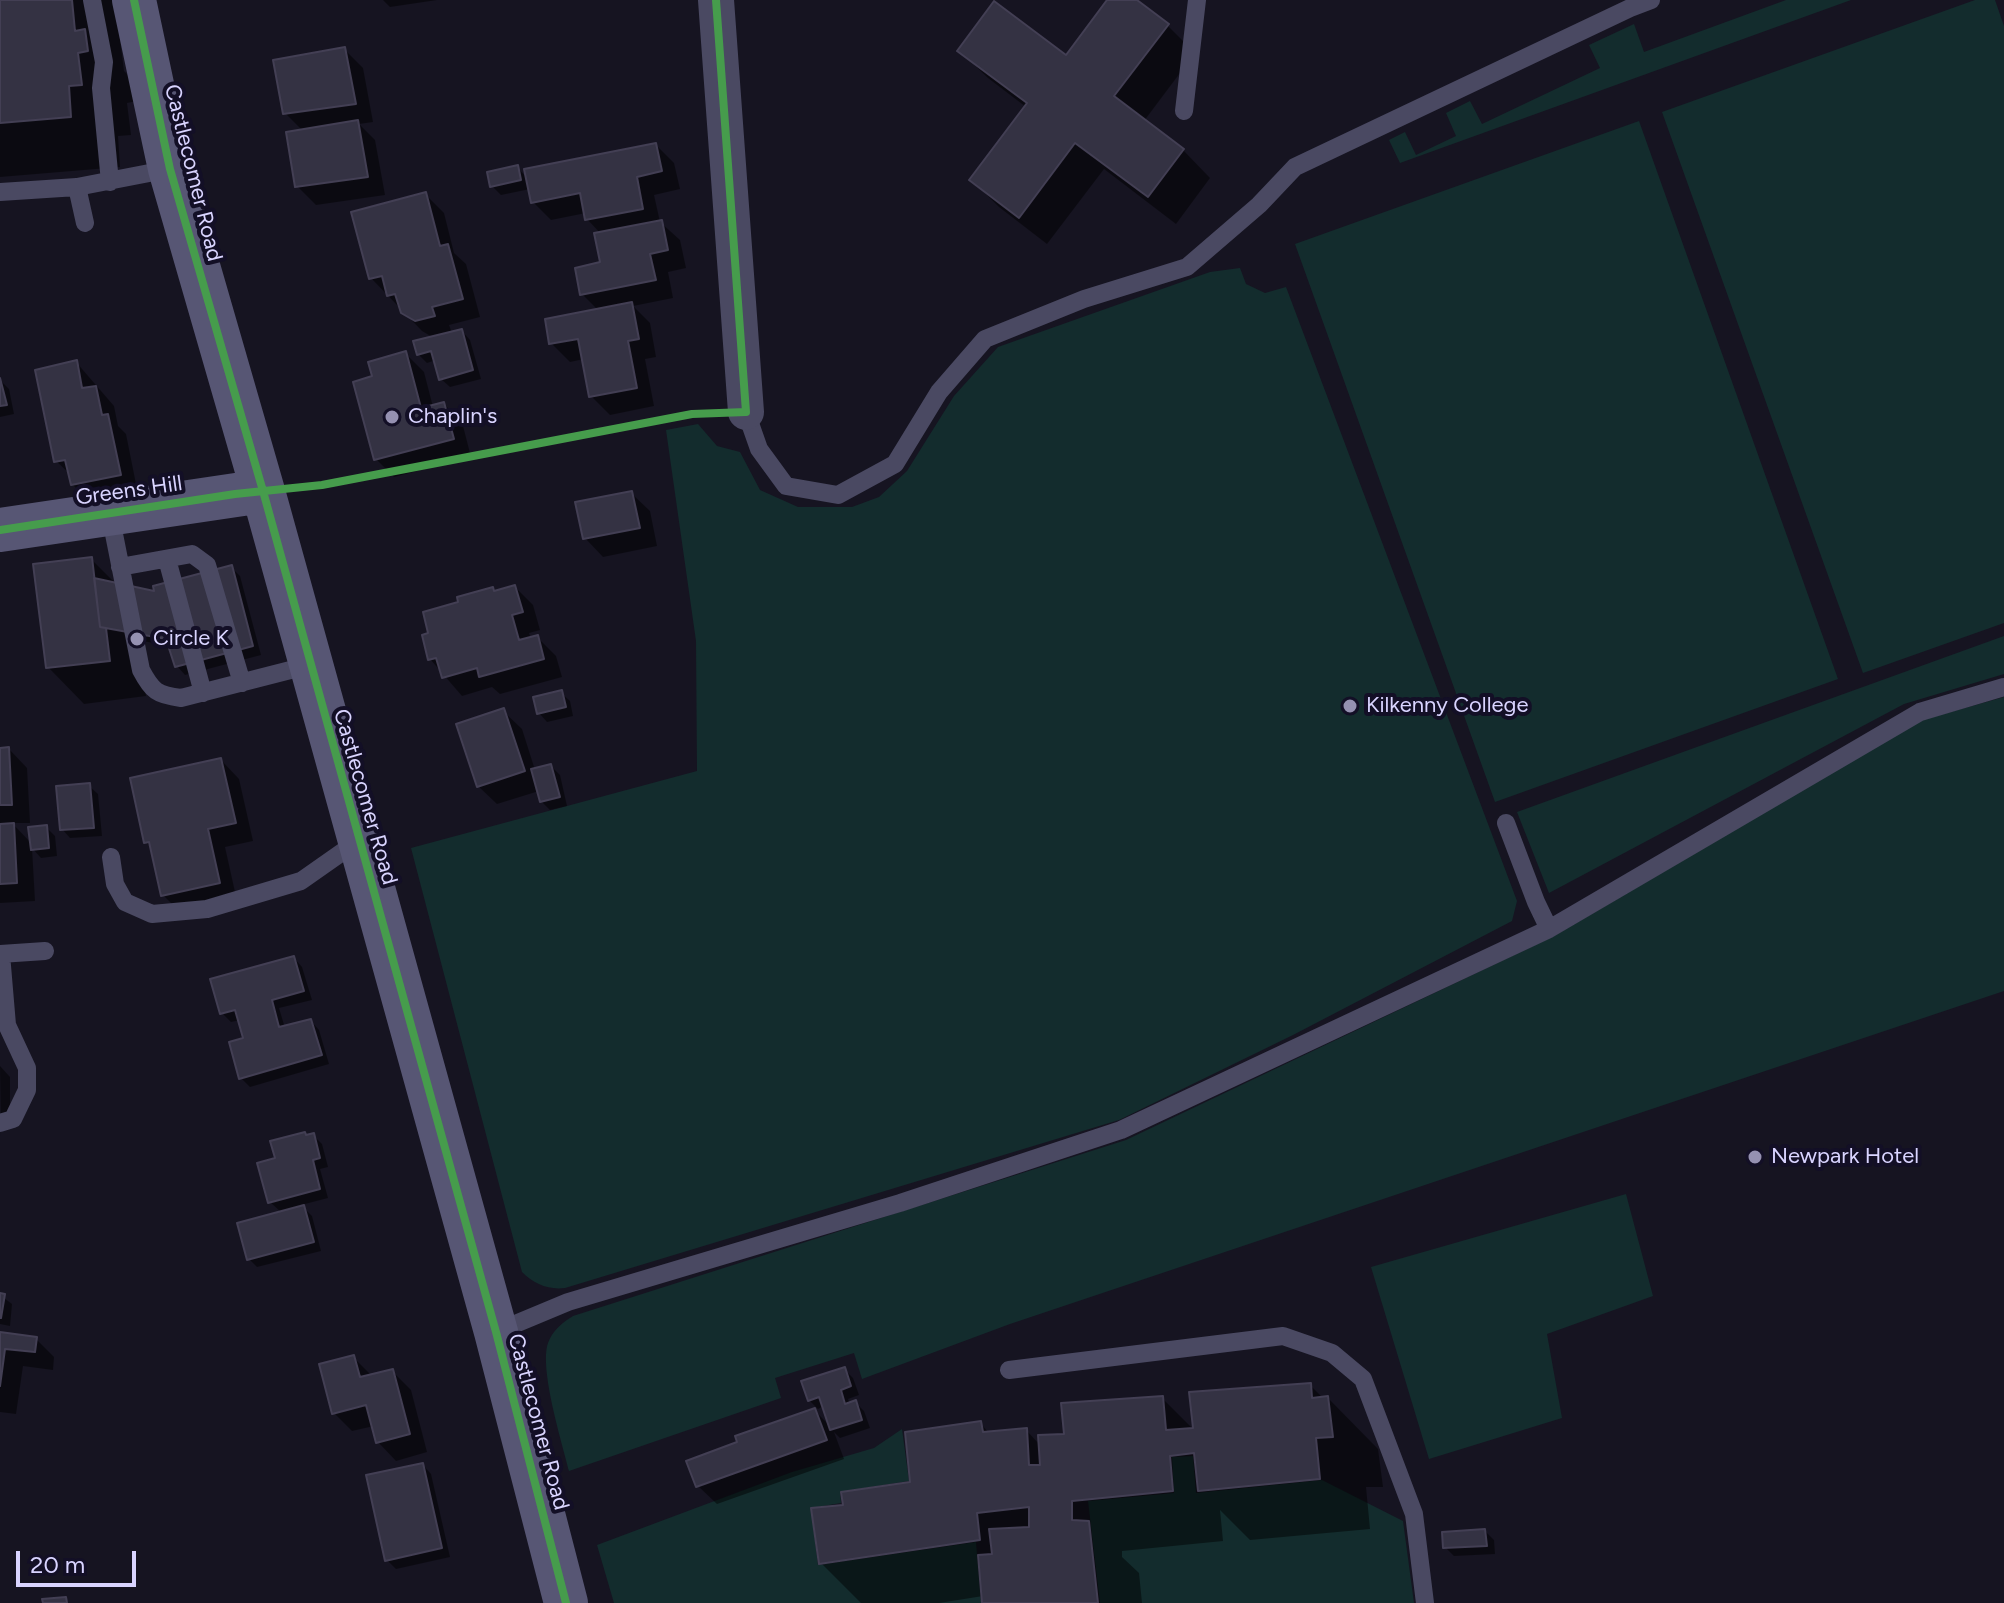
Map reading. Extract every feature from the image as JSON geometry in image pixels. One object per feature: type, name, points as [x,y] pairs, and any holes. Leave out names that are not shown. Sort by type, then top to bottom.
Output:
[{"type":"main road","name":"Castlecomer Road","points":[[134,0],[170,169],[263,491],[496,1332],[566,1603]]},
{"type":"main road","name":"Greens Hill","points":[[0,530],[263,491]]},
{"type":"street","points":[[716,0],[746,412]]},
{"type":"lane","points":[[92,0],[104,62],[101,88],[110,182]]},
{"type":"lane","points":[[1184,111],[1197,0]]},
{"type":"lane","points":[[746,412],[759,449],[786,486],[838,495],[895,464],[939,392],[985,339],[1084,299],[1187,267],[1259,205],[1295,167],[1651,0]]},
{"type":"lane","points":[[0,192],[77,187],[170,169]]},
{"type":"lane","points":[[77,187],[85,223]]},
{"type":"lane","points":[[109,512],[141,670],[151,689],[181,698],[310,665]]},
{"type":"lane","points":[[120,567],[192,554],[207,565],[242,683]]},
{"type":"lane","points":[[167,559],[203,693]]},
{"type":"lane","points":[[496,1332],[568,1302],[900,1203],[1121,1130],[1549,929],[1920,712],[2004,687]]},
{"type":"lane","points":[[1506,823],[1549,929]]},
{"type":"lane","points":[[111,857],[115,884],[125,902],[152,914],[207,909],[301,881],[358,841]]},
{"type":"lane","points":[[0,1123],[13,1119],[27,1090],[27,1068],[7,1025],[1,954],[45,951]]},
{"type":"lane","points":[[1009,1370],[1283,1336],[1332,1353],[1363,1379],[1403,1484],[1414,1514],[1425,1603]]},
{"type":"green space","points":[[1786,0],[1851,0],[1400,163],[1389,140],[1405,132],[1416,155],[1456,136],[1446,113],[1470,101],[1482,124],[1600,68],[1589,45],[1634,24],[1644,52]]},
{"type":"green space","points":[[1975,0],[1995,0],[2004,26],[2004,623],[1863,673],[1662,112]]},
{"type":"green space","points":[[1639,121],[1838,679],[1495,802],[1295,244]]},
{"type":"green space","points":[[1240,268],[1246,284],[1265,293],[1286,287],[1517,901],[1512,921],[1293,1035],[1119,1120],[565,1288],[547,1287],[531,1280],[522,1272],[411,848],[697,771],[696,641],[666,430],[698,424],[717,446],[740,452],[760,490],[798,507],[852,507],[879,497],[907,471],[954,396],[998,347],[1210,272]]},
{"type":"green space","points":[[2004,636],[2004,674],[1904,704],[1549,893],[1517,812]]},
{"type":"green space","points":[[2004,697],[2004,991],[1010,1324],[862,1379],[854,1353],[775,1378],[781,1398],[569,1471],[552,1406],[546,1355],[552,1335],[573,1316],[1126,1140],[1554,936],[1922,720]]},
{"type":"green space","points":[[1626,1194],[1653,1296],[1547,1334],[1562,1418],[1429,1459],[1371,1267]]},
{"type":"green space","points":[[902,1429],[909,1481],[840,1492],[841,1503],[811,1508],[818,1565],[976,1542],[981,1603],[614,1603],[597,1545],[792,1472],[874,1448]]},
{"type":"green space","points":[[1193,1456],[1196,1493],[1322,1480],[1403,1521],[1414,1603],[1100,1603],[1088,1501],[1174,1493],[1172,1457]]},
{"type":"building","points":[[0,0],[72,0],[75,31],[85,29],[88,51],[78,53],[82,85],[69,86],[71,117],[0,123]]},
{"type":"building","points":[[1107,0],[1137,0],[1169,24],[1114,96],[1184,149],[1148,197],[1075,143],[1019,218],[969,180],[1027,103],[957,51],[994,1],[1066,55]]},
{"type":"building","points":[[345,47],[356,104],[283,114],[273,60]]},
{"type":"building","points":[[358,120],[368,177],[295,187],[286,132]]},
{"type":"building","points":[[656,143],[662,171],[637,177],[643,209],[585,220],[580,193],[531,203],[524,169]]},
{"type":"building","points":[[518,165],[521,180],[490,187],[487,172]]},
{"type":"building","points":[[426,192],[440,246],[448,244],[463,299],[432,307],[435,316],[415,321],[401,313],[395,294],[387,296],[382,276],[369,279],[351,212]]},
{"type":"building","points":[[662,220],[668,250],[650,254],[656,280],[580,295],[575,268],[600,262],[594,233]]},
{"type":"building","points":[[632,302],[639,339],[628,341],[637,388],[589,397],[578,339],[549,344],[545,319]]},
{"type":"building","points":[[462,329],[473,370],[439,380],[431,351],[417,355],[413,341]]},
{"type":"building","points":[[406,351],[421,408],[444,402],[454,439],[374,460],[353,382],[372,376],[368,362]]},
{"type":"building","points":[[77,360],[82,388],[96,386],[102,415],[108,414],[121,475],[71,485],[65,460],[54,462],[35,370]]},
{"type":"building","points":[[0,378],[7,405],[0,406]]},
{"type":"building","points":[[632,491],[640,528],[583,539],[575,502]]},
{"type":"building","points":[[92,557],[100,627],[106,628],[110,661],[46,668],[33,564]]},
{"type":"building","points":[[232,565],[253,646],[175,667],[166,639],[100,627],[94,578],[154,591],[153,586]]},
{"type":"building","points":[[515,585],[523,612],[512,615],[519,640],[538,635],[544,659],[479,677],[477,668],[442,678],[436,658],[428,660],[422,635],[428,633],[423,612],[458,602],[457,597],[493,587],[494,591]]},
{"type":"building","points":[[562,690],[566,707],[537,714],[533,697]]},
{"type":"building","points":[[504,708],[525,771],[477,787],[456,724]]},
{"type":"building","points":[[9,747],[12,805],[0,805],[0,748]]},
{"type":"building","points":[[221,758],[236,823],[208,829],[220,883],[161,896],[149,842],[144,843],[130,778]]},
{"type":"building","points":[[551,764],[560,797],[540,802],[531,769]]},
{"type":"building","points":[[90,783],[94,828],[60,830],[56,786]]},
{"type":"building","points":[[14,823],[17,883],[0,884],[0,824]]},
{"type":"building","points":[[47,825],[49,848],[31,850],[28,827]]},
{"type":"building","points":[[294,956],[304,991],[272,1000],[279,1027],[311,1019],[322,1055],[239,1079],[229,1042],[243,1038],[235,1010],[220,1014],[210,979]]},
{"type":"building","points":[[305,1132],[306,1135],[314,1133],[320,1158],[313,1160],[320,1189],[268,1203],[257,1163],[275,1158],[270,1141]]},
{"type":"building","points":[[304,1205],[314,1242],[247,1260],[237,1223]]},
{"type":"building","points":[[0,1293],[5,1294],[1,1318],[0,1318]]},
{"type":"building","points":[[0,1332],[37,1337],[35,1352],[5,1349],[0,1386]]},
{"type":"building","points":[[354,1355],[360,1377],[393,1369],[410,1434],[376,1443],[366,1405],[332,1414],[319,1364]]},
{"type":"building","points":[[845,1367],[851,1386],[841,1390],[845,1404],[856,1400],[862,1420],[830,1430],[819,1397],[808,1401],[801,1381]]},
{"type":"building","points":[[1311,1383],[1312,1398],[1328,1396],[1333,1437],[1316,1438],[1320,1479],[1198,1491],[1194,1453],[1170,1456],[1173,1491],[1072,1501],[1072,1520],[1089,1521],[1098,1603],[982,1603],[978,1555],[992,1554],[989,1529],[1029,1527],[1029,1507],[977,1513],[980,1540],[819,1564],[811,1508],[843,1505],[841,1492],[910,1482],[905,1432],[981,1421],[983,1432],[1027,1428],[1029,1465],[1040,1465],[1038,1435],[1064,1434],[1061,1403],[1163,1396],[1166,1430],[1193,1428],[1189,1392]]},
{"type":"building","points":[[815,1408],[827,1440],[696,1487],[686,1461],[737,1442],[735,1436]]},
{"type":"building","points":[[423,1463],[442,1548],[385,1561],[366,1475]]},
{"type":"building","points":[[1485,1529],[1487,1546],[1443,1548],[1442,1532]]},
{"type":"building","points":[[66,1597],[67,1603],[43,1603],[42,1599]]},
{"type":"cycle path","points":[[134,0],[170,169],[263,491],[496,1332],[566,1603]]},
{"type":"cycle path","points":[[0,530],[235,494],[322,485],[692,414],[746,412],[716,0]]},
{"type":"place","name":"Chaplin's","points":[[392,417]]},
{"type":"place","name":"Circle K","points":[[137,639]]},
{"type":"place","name":"Kilkenny College","points":[[1350,706]]},
{"type":"place","name":"Newpark Hotel","points":[[1755,1157]]}]
